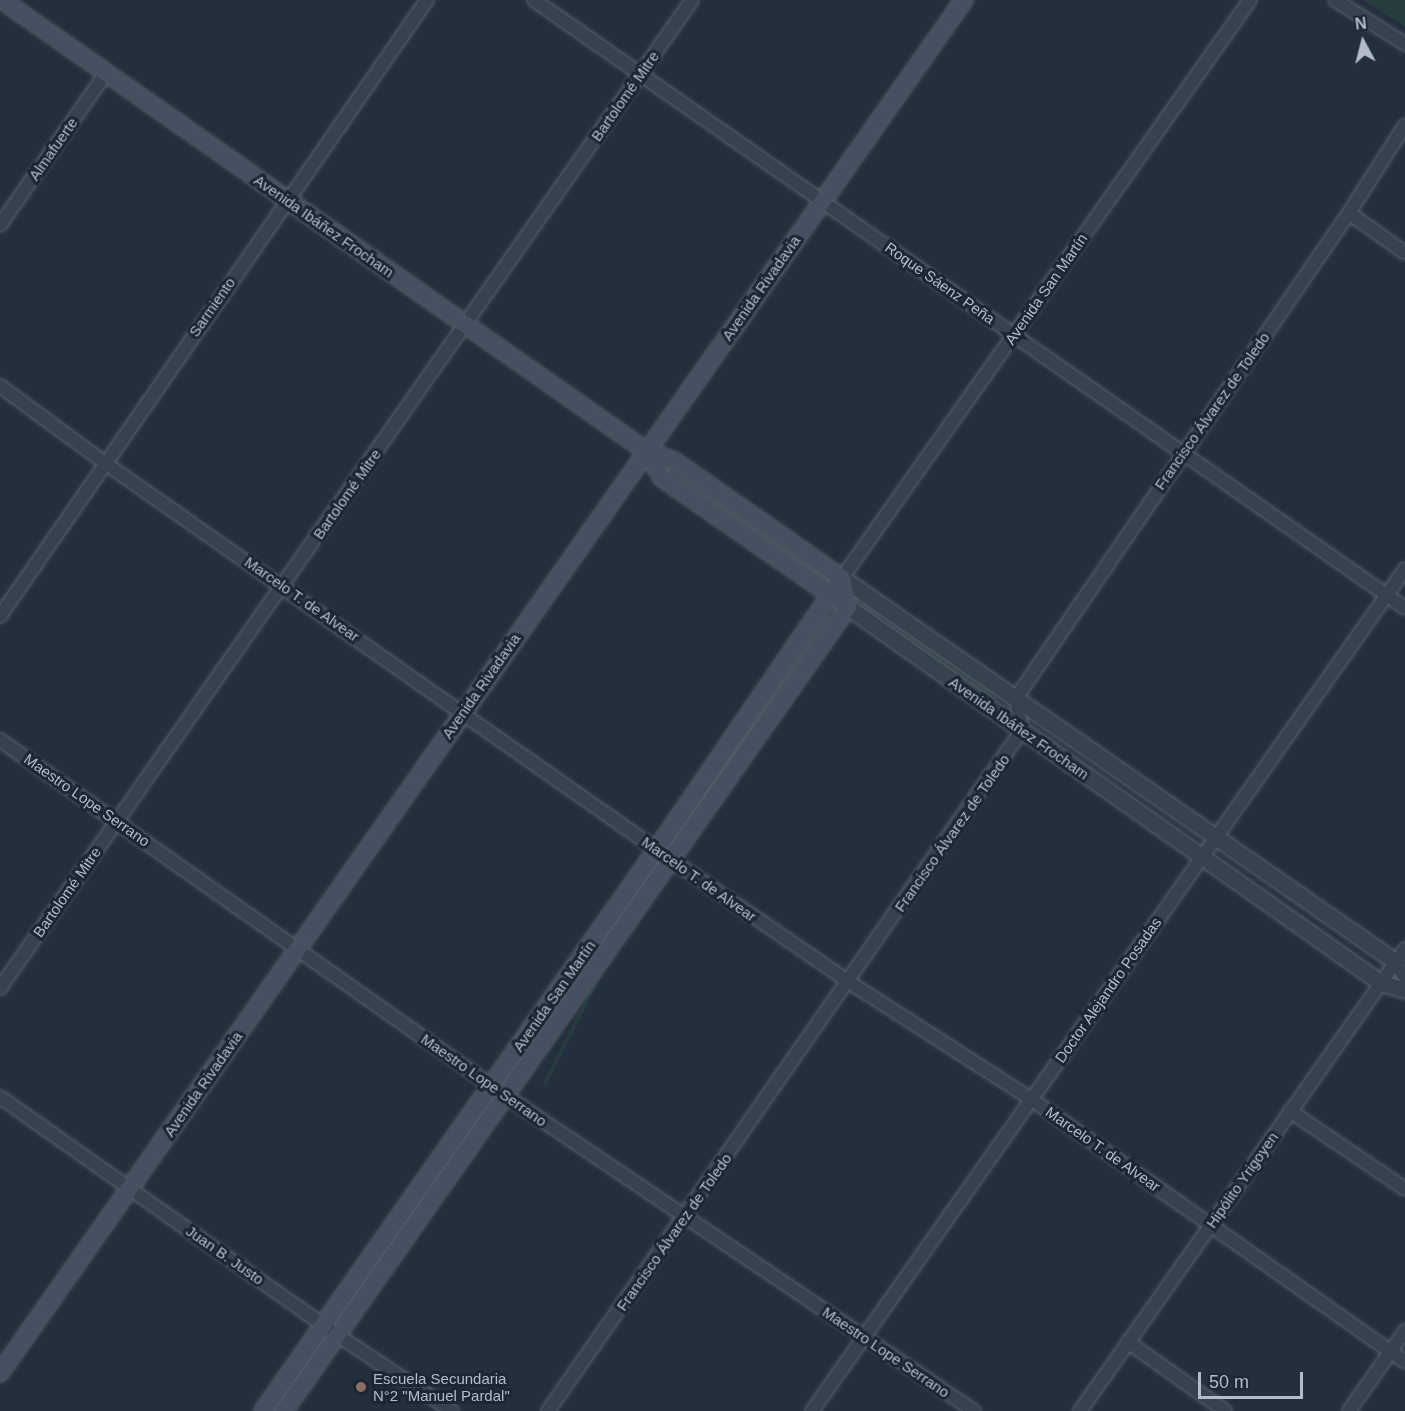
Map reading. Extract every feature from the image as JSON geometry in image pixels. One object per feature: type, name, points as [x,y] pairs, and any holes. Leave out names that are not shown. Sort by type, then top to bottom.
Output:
[{"type":"main road","name":"Avenida Ibáñez Frocham","points":[[2,0],[646,451],[675,461],[842,578]]},
{"type":"main road","name":"Avenida Rivadavia","points":[[0,1373],[964,0]]},
{"type":"main road","name":"Avenida Ibáñez Frocham","points":[[646,451],[662,478],[848,607]]},
{"type":"main road","name":"Avenida San Martín","points":[[284,1411],[330,1329],[491,1085],[657,849],[842,578]]},
{"type":"main road","points":[[842,578],[848,607]]},
{"type":"main road","name":"Avenida San Martín","points":[[263,1411],[330,1329],[506,1096],[673,861],[848,607]]},
{"type":"street","name":"Sarmiento","points":[[0,616],[286,199],[427,0]]},
{"type":"street","name":"Roque Sáenz Peña","points":[[534,0],[1405,608]]},
{"type":"street","name":"Bartolomé Mitre","points":[[0,988],[692,0]]},
{"type":"street","name":"Avenida San Martín","points":[[842,578],[1250,0]]},
{"type":"street","points":[[1335,0],[1405,44]]},
{"type":"street","name":"Almafuerte","points":[[0,225],[106,73]]},
{"type":"street","name":"Francisco Álvarez de Toledo","points":[[1016,698],[1348,213],[1405,125]]},
{"type":"street","points":[[1348,213],[1405,253]]},
{"type":"street","name":"Marcelo T. de Alvear","points":[[0,386],[105,463],[283,585],[673,861],[849,982],[1031,1099],[1405,1362]]},
{"type":"street","name":"Doctor Alejandro Posadas","points":[[812,1411],[1405,569]]},
{"type":"street","name":"Avenida Ibáñez Frocham","points":[[842,578],[1216,837],[1402,962]]},
{"type":"street","name":"Avenida Ibáñez Frocham","points":[[848,607],[1381,983],[1405,990]]},
{"type":"street","points":[[1016,698],[1022,730]]},
{"type":"street","name":"Francisco Álvarez de Toledo","points":[[548,1411],[849,982],[1022,730]]},
{"type":"street","name":"Maestro Lope Serrano","points":[[0,740],[506,1096],[974,1411]]},
{"type":"street","name":"Hipólito Yrigoyen","points":[[1080,1411],[1381,983],[1402,962]]},
{"type":"street","name":"Juan B. Justo","points":[[0,1097],[330,1329],[452,1411]]},
{"type":"street","points":[[1290,1111],[1405,1189]]},
{"type":"street","points":[[1349,1411],[1405,1331]]},
{"type":"street","points":[[1128,1342],[1225,1411]]},
{"type":"green space","points":[[1363,0],[1405,0],[1405,27]]},
{"type":"green space","points":[[700,496],[714,497],[827,576],[821,584]]},
{"type":"green space","points":[[864,599],[1001,695],[994,704],[858,608]]},
{"type":"green space","points":[[827,616],[830,618],[687,823],[683,820]]},
{"type":"green space","points":[[656,861],[660,863],[546,1086],[543,1084]]},
{"type":"green space","points":[[485,1105],[488,1107],[345,1312],[341,1309]]},
{"type":"place","name":"Escuela Secundaria N°2 \"Manuel Pardal\"","points":[[361,1387]]}]
